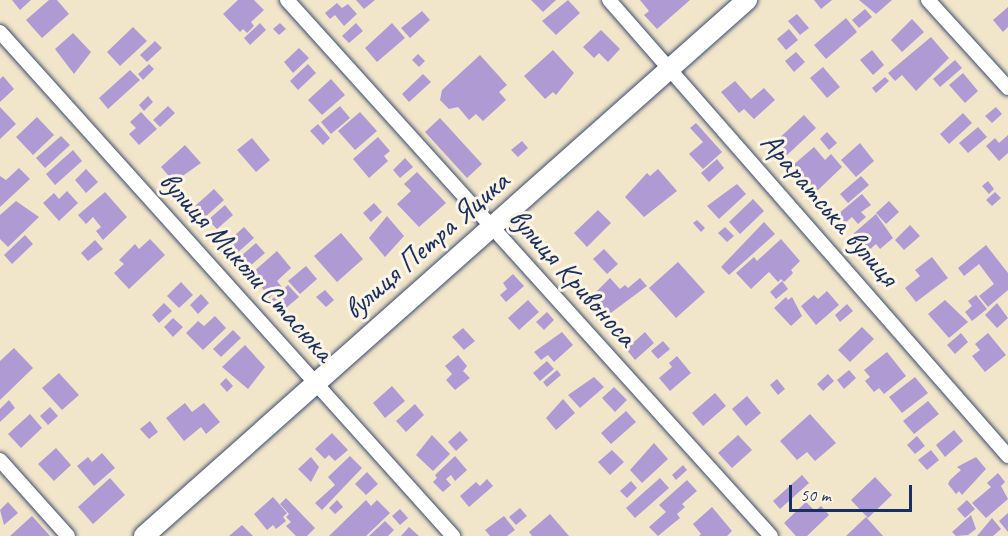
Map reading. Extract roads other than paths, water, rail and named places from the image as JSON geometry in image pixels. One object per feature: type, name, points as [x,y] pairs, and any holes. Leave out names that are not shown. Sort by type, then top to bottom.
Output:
[{"type":"street","name":"вулиця Кривоноса","points":[[287,0],[771,536]]},
{"type":"street","name":"Араратська вулиця","points":[[609,0],[672,69],[1008,456]]},
{"type":"street","name":"вулиця Петра Яцика","points":[[144,536],[747,0]]},
{"type":"street","points":[[928,0],[1008,88]]},
{"type":"street","name":"вулиця Миколи Стасюка","points":[[0,32],[453,536]]},
{"type":"street","points":[[0,460],[68,536]]}]
